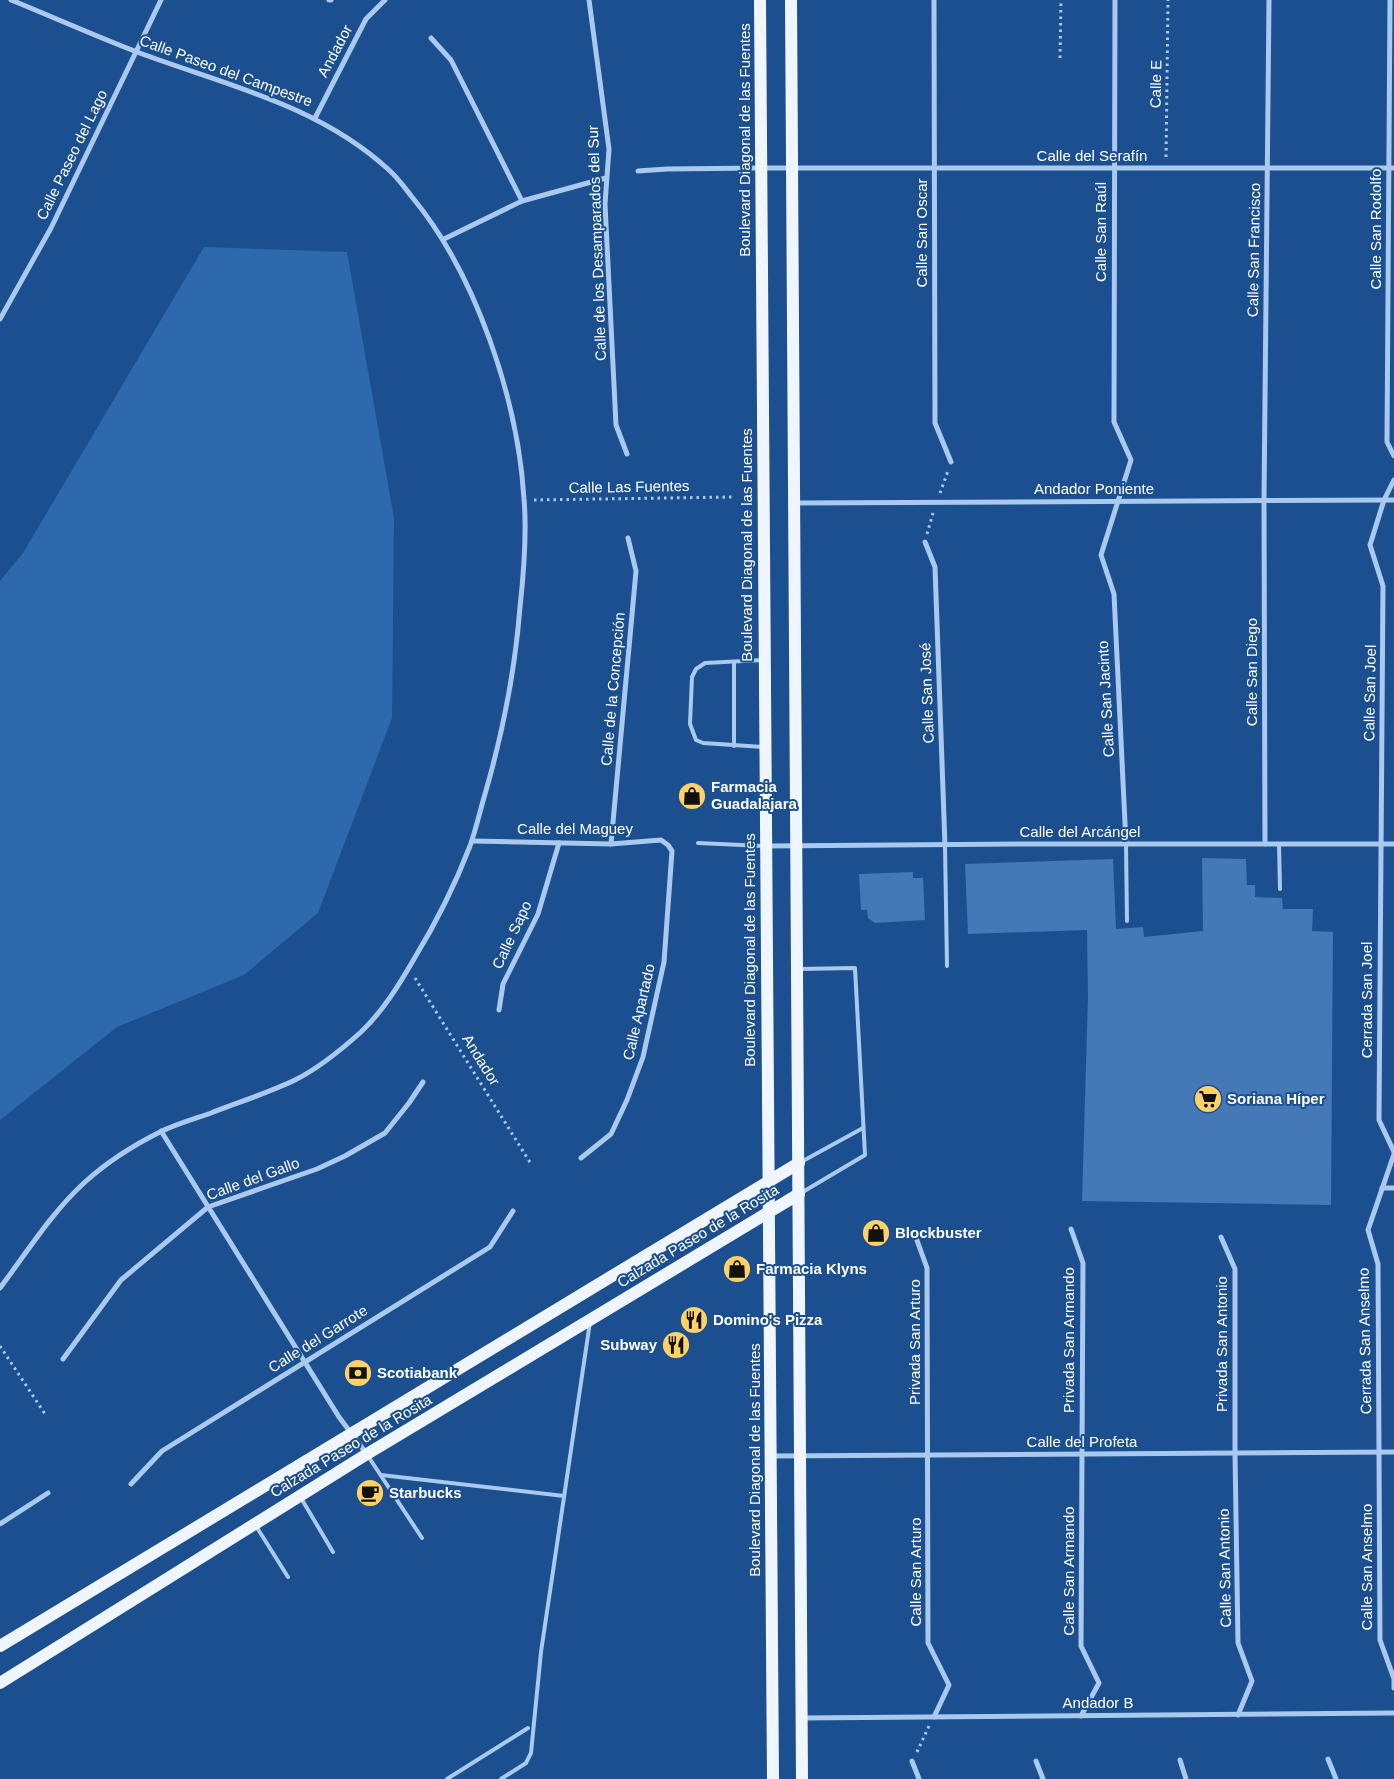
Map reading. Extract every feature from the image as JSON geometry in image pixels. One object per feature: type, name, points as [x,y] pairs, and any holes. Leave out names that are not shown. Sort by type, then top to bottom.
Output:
[{"type":"main road","name":"Boulevard Diagonal de las Fuentes","points":[[760,0],[773,1779]]},
{"type":"main road","points":[[791,0],[802,1779]]},
{"type":"main road","name":"Calzada Paseo de la Rosita","points":[[0,1646],[799,1163]]},
{"type":"main road","name":"Calzada Paseo de la Rosita","points":[[0,1683],[367,1454],[799,1194]]},
{"type":"street","name":"Calle Paseo del Campestre","points":[[0,1288],[53,1216],[85,1182],[123,1153],[161,1131],[277,1088],[305,1074],[332,1056],[361,1031],[395,992],[431,931],[454,885],[472,841],[494,764],[512,680],[524,570],[524,500],[518,446],[505,386],[483,322],[444,240],[419,205],[391,172],[349,137],[315,118],[264,96],[136,52],[11,0]]},
{"type":"street","name":"Calle Paseo del Lago","points":[[0,319],[50,228],[161,0]]},
{"type":"street","name":"Andador","points":[[315,118],[366,19],[385,0]]},
{"type":"street","name":"Calle de los Desamparados del Sur","points":[[589,0],[609,149],[605,214],[616,425],[627,454]]},
{"type":"street","name":"Calle San Oscar","points":[[934,0],[935,423],[951,462]]},
{"type":"street","name":"Calle San Raúl","points":[[1115,0],[1114,422],[1131,460],[1118,501]]},
{"type":"street","name":"Calle San Francisco","points":[[1264,500],[1269,0]]},
{"type":"street","name":"Calle San Rodolfo","points":[[1390,0],[1391,168],[1387,442],[1394,456]]},
{"type":"street","points":[[431,38],[451,60],[522,201]]},
{"type":"street","name":"Calle del Serafín","points":[[638,171],[761,168],[1391,168]]},
{"type":"street","points":[[444,240],[522,201],[606,178]]},
{"type":"street","points":[[1384,500],[1394,480]]},
{"type":"street","name":"Calle San Diego","points":[[1264,500],[1265,844]]},
{"type":"street","name":"Calle San Joel","points":[[1380,844],[1383,586],[1370,544],[1384,500]]},
{"type":"street","name":"Andador Poniente","points":[[794,503],[1394,500]]},
{"type":"street","name":"Calle San Jacinto","points":[[1118,501],[1101,555],[1114,594],[1126,844]]},
{"type":"street","name":"Calle de la Concepción","points":[[611,844],[636,570],[628,538]]},
{"type":"street","name":"Calle San José","points":[[925,542],[935,567],[945,846]]},
{"type":"street","name":"Calle del Maguey","points":[[472,841],[611,844],[661,840],[672,851]]},
{"type":"street","name":"Calle Sapo","points":[[499,1010],[503,984],[538,914],[560,843]]},
{"type":"street","name":"Cerrada San Joel","points":[[1380,844],[1379,1120],[1394,1153]]},
{"type":"street","name":"Calle del Arcángel","points":[[766,846],[1394,844]]},
{"type":"street","name":"Calle Apartado","points":[[581,1158],[611,1134],[627,1100],[643,1057],[664,962],[672,851]]},
{"type":"street","name":"Calle del Gallo","points":[[63,1359],[121,1280],[208,1207],[317,1169],[345,1156],[385,1133],[423,1082]]},
{"type":"street","points":[[161,1131],[339,1418],[367,1454]]},
{"type":"street","points":[[1394,1153],[1382,1188],[1394,1188]]},
{"type":"street","name":"Cerrada San Anselmo","points":[[1379,1452],[1378,1264],[1368,1230],[1382,1188]]},
{"type":"street","name":"Calle del Garrote","points":[[131,1484],[162,1451],[490,1247],[513,1211]]},
{"type":"street","name":"Privada San Armando","points":[[1070,1228],[1083,1263],[1082,1454]]},
{"type":"street","name":"Privada San Arturo","points":[[914,1232],[928,1268],[928,1455]]},
{"type":"street","name":"Privada San Antonio","points":[[1221,1237],[1234,1269],[1235,1453]]},
{"type":"street","name":"Calle San Anselmo","points":[[1379,1452],[1380,1640],[1394,1679],[1394,1688]]},
{"type":"street","name":"Calle del Profeta","points":[[771,1456],[1394,1452]]},
{"type":"street","name":"Calle San Antonio","points":[[1235,1453],[1238,1643],[1252,1681],[1238,1715]]},
{"type":"street","name":"Calle San Armando","points":[[1080,1716],[1099,1683],[1081,1646],[1082,1454]]},
{"type":"street","name":"Calle San Arturo","points":[[928,1455],[928,1643],[949,1685],[934,1717]]},
{"type":"street","points":[[0,1524],[48,1493]]},
{"type":"street","name":"Andador B","points":[[802,1718],[1394,1713]]},
{"type":"street","points":[[1328,1759],[1336,1779]]},
{"type":"street","points":[[1180,1760],[1186,1779]]},
{"type":"street","points":[[1036,1761],[1043,1779]]},
{"type":"street","points":[[912,1762],[919,1779]]},
{"type":"lane","points":[[764,660],[705,663],[696,669],[692,677],[690,724],[696,740],[703,744],[766,748]]},
{"type":"lane","points":[[734,662],[734,746]]},
{"type":"lane","points":[[698,843],[766,846]]},
{"type":"lane","points":[[1126,844],[1126,921]]},
{"type":"lane","points":[[1279,844],[1280,888]]},
{"type":"lane","points":[[945,846],[947,966]]},
{"type":"lane","points":[[797,969],[855,968],[865,1155],[799,1194]]},
{"type":"lane","points":[[799,1163],[863,1128]]},
{"type":"lane","points":[[501,1779],[526,1763],[531,1753],[541,1652],[590,1321]]},
{"type":"lane","points":[[367,1454],[422,1538]]},
{"type":"lane","points":[[381,1474],[564,1496]]},
{"type":"lane","points":[[300,1496],[333,1552]]},
{"type":"lane","points":[[255,1525],[288,1578]]},
{"type":"lane","points":[[447,1779],[528,1728]]},
{"type":"path","points":[[1060,58],[1061,0]]},
{"type":"path","name":"Calle E","points":[[1166,168],[1168,0]]},
{"type":"path","points":[[925,542],[936,502],[951,462]]},
{"type":"path","name":"Calle Las Fuentes","points":[[524,500],[734,497]]},
{"type":"path","name":"Andador","points":[[409,968],[531,1164]]},
{"type":"path","points":[[0,1346],[45,1414]]},
{"type":"path","points":[[912,1762],[934,1717]]},
{"type":"shaded area","points":[[204,247],[347,252],[394,518],[392,718],[318,913],[244,975],[117,1027],[0,1120],[0,581],[23,553]]},
{"type":"building","name":"Soriana Híper","points":[[1202,858],[1246,859],[1247,885],[1255,885],[1255,897],[1282,898],[1283,909],[1313,909],[1312,931],[1333,932],[1331,1205],[1082,1201],[1088,997],[1087,930],[968,934],[965,864],[1113,859],[1116,929],[1143,927],[1144,937],[1203,931]]},
{"type":"building","points":[[913,872],[913,878],[923,878],[925,920],[875,923],[868,918],[867,910],[861,910],[859,874]]},
{"type":"place","name":"Farmacia Guadalajara","points":[[692,796]]},
{"type":"place","name":"Soriana Híper","points":[[1208,1099]]},
{"type":"place","name":"Blockbuster","points":[[876,1233]]},
{"type":"place","name":"Farmacia Klyns","points":[[737,1269]]},
{"type":"place","name":"Domino's Pizza","points":[[694,1320]]},
{"type":"place","name":"Subway","points":[[676,1345]]},
{"type":"place","name":"Scotiabank","points":[[358,1373]]},
{"type":"place","name":"Starbucks","points":[[370,1493]]}]
